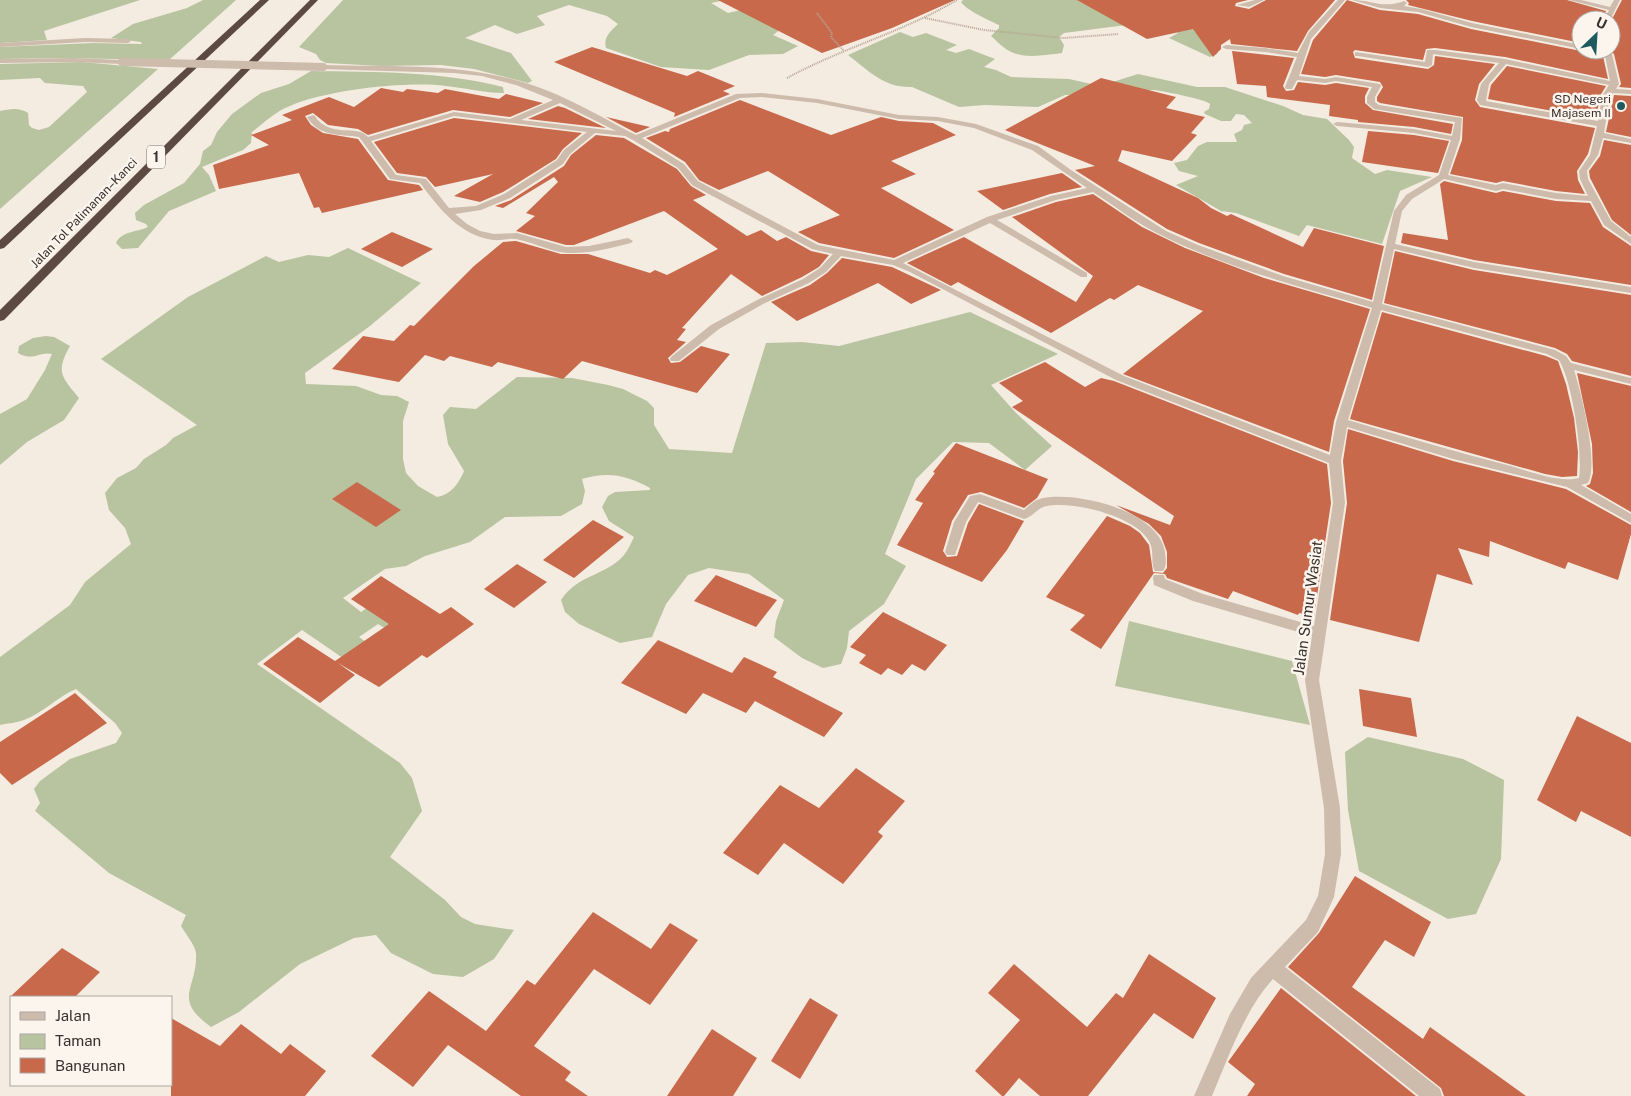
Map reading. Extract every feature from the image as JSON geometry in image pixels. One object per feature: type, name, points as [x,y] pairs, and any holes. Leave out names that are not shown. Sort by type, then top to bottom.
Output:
[{"type":"highway","name":"Jalan Tol Palimanan–Kanci","points":[[0,246],[265,0]]},
{"type":"highway","name":"Jalan Tol Palimanan–Kanci","points":[[0,317],[314,0]]},
{"type":"street","points":[[1240,5],[1249,5],[1261,0]]},
{"type":"street","points":[[1289,87],[1296,78],[1304,46],[1316,27],[1342,0]]},
{"type":"street","points":[[1355,0],[1390,8],[1398,7],[1419,10],[1471,25],[1571,45]]},
{"type":"street","points":[[1398,7],[1408,0]]},
{"type":"street","points":[[1572,0],[1612,9],[1616,0]]},
{"type":"street","points":[[0,44],[84,40],[128,41]]},
{"type":"street","points":[[1226,48],[1265,50],[1302,56]]},
{"type":"street","points":[[1358,54],[1428,65],[1430,52],[1505,61],[1631,92]]},
{"type":"street","points":[[1609,60],[1614,88]]},
{"type":"street","points":[[0,61],[122,62],[425,70],[482,74],[519,83],[560,100],[633,136],[681,166],[694,183],[815,247],[839,254],[895,263],[1002,316],[1067,352],[1120,378],[1334,460]]},
{"type":"street","points":[[1505,61],[1485,84],[1481,100],[1483,103],[1602,124]]},
{"type":"street","points":[[1296,78],[1325,81],[1336,79],[1377,86],[1371,97],[1371,103],[1377,106],[1422,116],[1433,115],[1459,120],[1456,139],[1443,176],[1496,188],[1503,186],[1556,196],[1595,199]]},
{"type":"street","points":[[1614,88],[1606,96],[1600,135],[1594,155],[1583,171],[1584,179],[1607,223],[1631,241]]},
{"type":"street","points":[[367,140],[454,114],[633,136],[739,96],[762,95],[817,101],[900,117],[938,119],[976,126],[1035,148],[1052,158],[1068,172],[1163,233],[1195,248],[1280,278],[1551,352],[1564,359],[1568,366],[1578,411],[1586,464],[1584,480],[1570,484]]},
{"type":"street","points":[[511,122],[560,100]]},
{"type":"street","points":[[311,117],[313,123],[328,131],[362,135],[393,177],[423,181],[446,211],[464,226],[477,233],[494,237],[517,236],[566,250],[589,249],[628,241]]},
{"type":"street","points":[[1337,124],[1414,131],[1456,139]]},
{"type":"street","points":[[446,211],[455,212],[488,206],[499,201],[560,162],[567,152],[593,131]]},
{"type":"street","points":[[1600,135],[1631,141]]},
{"type":"street","name":"Jalan Sumur Wasiat","points":[[1203,1096],[1236,1020],[1257,984],[1312,926],[1326,897],[1333,854],[1332,808],[1312,680],[1319,633],[1326,604],[1339,503],[1334,460],[1342,422],[1377,306],[1392,246],[1398,211],[1409,197],[1443,176]]},
{"type":"street","points":[[895,263],[990,219],[1054,198],[1095,189]]},
{"type":"street","points":[[990,219],[1084,275]]},
{"type":"street","points":[[1392,246],[1474,265],[1631,290]]},
{"type":"street","points":[[675,359],[715,327],[762,301],[806,281],[823,270],[839,254]]},
{"type":"street","points":[[1568,366],[1631,381]]},
{"type":"street","points":[[1342,422],[1457,456],[1570,484],[1631,518]]},
{"type":"street","points":[[951,552],[960,522],[974,499],[980,498],[1024,515],[1040,502],[1064,500],[1081,502],[1129,519],[1148,530],[1156,541],[1158,582],[1178,591],[1229,608],[1295,624],[1319,633]]},
{"type":"street","points":[[1273,968],[1433,1096]]},
{"type":"path","points":[[786,78],[811,65],[924,18],[957,0]]},
{"type":"path","points":[[817,13],[832,33],[831,37],[844,51]]},
{"type":"path","points":[[924,18],[984,30],[1064,38],[1118,34]]},
{"type":"green space","points":[[0,0],[140,0],[44,31],[47,40],[0,43]]},
{"type":"green space","points":[[203,0],[236,0],[169,60],[0,59],[0,47],[93,43],[142,44],[141,42],[111,38],[133,24],[187,8]]},
{"type":"green space","points":[[343,0],[725,0],[711,3],[728,13],[754,7],[789,23],[773,35],[798,46],[783,54],[749,55],[709,70],[661,67],[606,48],[607,37],[618,24],[607,16],[569,5],[537,16],[545,25],[517,34],[495,25],[465,38],[511,53],[532,81],[528,83],[474,69],[441,65],[381,66],[326,63],[320,60],[316,54],[299,47]]},
{"type":"green space","points":[[963,0],[1152,0],[1222,38],[1217,54],[1210,57],[1169,38],[1178,33],[1158,21],[1064,33],[1059,37],[1064,45],[1062,53],[1041,56],[1019,55],[1000,45],[991,36],[999,28],[999,25],[978,15],[961,2]]},
{"type":"green space","points":[[900,32],[913,37],[926,33],[957,45],[946,50],[956,53],[969,49],[995,59],[984,67],[1011,77],[1069,79],[1100,86],[1138,74],[1197,87],[1225,87],[1283,106],[1303,115],[1327,119],[1354,147],[1352,158],[1375,174],[1387,170],[1432,177],[1400,191],[1382,244],[1307,225],[1299,236],[1236,213],[1221,211],[1176,185],[1198,176],[1179,171],[1174,163],[1187,160],[1198,146],[1207,142],[1237,142],[1234,134],[1242,130],[1244,125],[1252,123],[1244,115],[1236,114],[1231,121],[1221,121],[1205,114],[1204,112],[1209,109],[1210,104],[1207,102],[1154,90],[1149,90],[1147,93],[1065,95],[1038,107],[985,105],[959,107],[912,87],[902,87],[885,82],[848,55]]},
{"type":"green space","points":[[82,62],[158,69],[0,209],[0,111],[14,109],[25,111],[28,113],[29,125],[39,130],[49,127],[87,92],[83,86],[45,83],[40,78],[0,80],[0,64]]},
{"type":"green space","points":[[311,71],[432,75],[503,87],[504,93],[430,85],[410,85],[345,91],[305,100],[275,114],[252,132],[251,143],[243,150],[202,167],[209,175],[216,191],[169,211],[138,248],[122,249],[116,243],[118,239],[126,234],[148,227],[146,224],[136,220],[135,213],[144,205],[184,183],[200,164],[203,151],[211,145],[217,132],[232,114],[261,93],[289,84]]},
{"type":"green space","points":[[348,248],[421,283],[370,326],[305,373],[306,384],[356,386],[381,395],[397,396],[409,402],[403,421],[403,459],[406,473],[418,486],[437,497],[446,494],[454,488],[464,471],[448,444],[443,415],[450,407],[476,409],[517,377],[572,378],[623,389],[647,401],[654,408],[654,425],[669,449],[732,453],[766,343],[802,342],[839,346],[970,312],[1058,354],[991,385],[1016,413],[1052,446],[1025,470],[989,443],[953,442],[916,479],[885,554],[906,566],[884,604],[849,631],[847,648],[841,664],[823,668],[802,658],[774,637],[776,621],[784,600],[749,574],[709,568],[688,575],[666,604],[652,637],[620,643],[579,624],[565,612],[561,600],[568,591],[575,585],[617,562],[625,553],[634,537],[609,521],[602,507],[608,496],[615,492],[650,490],[650,488],[625,477],[600,475],[582,479],[585,491],[582,504],[561,516],[505,517],[470,542],[425,556],[406,566],[385,569],[343,598],[361,612],[377,601],[401,638],[378,624],[359,637],[376,649],[356,667],[302,630],[257,664],[400,763],[412,778],[422,811],[390,857],[445,900],[461,917],[475,924],[514,930],[494,959],[463,977],[433,974],[391,953],[376,935],[354,938],[300,964],[239,1012],[211,1027],[199,1017],[189,1000],[196,965],[196,953],[181,926],[186,915],[109,873],[35,811],[40,803],[34,789],[40,781],[70,759],[116,743],[122,733],[115,723],[76,689],[31,717],[0,725],[0,657],[70,605],[85,582],[131,544],[125,528],[109,510],[105,493],[117,478],[136,468],[144,459],[166,445],[173,438],[197,425],[101,359],[188,297],[266,256],[279,262],[308,255],[329,257]]},
{"type":"green space","points":[[54,337],[70,346],[63,362],[62,374],[79,398],[64,420],[27,442],[0,465],[0,414],[27,399],[45,370],[52,354],[23,356],[18,353],[19,346],[33,338]]},
{"type":"green space","points":[[1129,621],[1292,661],[1310,725],[1115,686]]},
{"type":"green space","points":[[1368,737],[1463,759],[1504,780],[1501,859],[1476,914],[1448,919],[1359,871],[1348,810],[1345,752]]},
{"type":"building","points":[[718,0],[955,0],[892,28],[822,53]]},
{"type":"building","points":[[1077,0],[1248,0],[1236,3],[1235,6],[1249,9],[1266,0],[1335,0],[1308,31],[1297,51],[1231,44],[1230,39],[1221,45],[1221,49],[1213,57],[1193,29],[1147,39]]},
{"type":"building","points":[[1347,0],[1380,10],[1418,14],[1471,29],[1571,49],[1571,60],[1604,60],[1608,79],[1505,57],[1435,48],[1426,49],[1423,60],[1355,50],[1353,52],[1355,58],[1428,69],[1434,65],[1435,56],[1495,64],[1479,84],[1475,100],[1480,107],[1595,128],[1588,154],[1577,171],[1578,180],[1585,194],[1556,191],[1503,181],[1496,183],[1450,174],[1462,140],[1463,117],[1380,103],[1377,101],[1377,97],[1383,87],[1380,82],[1336,75],[1325,77],[1301,74],[1313,40]]},
{"type":"building","points":[[1406,0],[1567,0],[1602,10],[1571,10],[1571,41],[1472,21],[1408,5],[1409,3]]},
{"type":"building","points":[[1622,0],[1631,0],[1631,88],[1619,87],[1621,84],[1615,60],[1621,60],[1621,10],[1617,10]]},
{"type":"building","points":[[592,47],[687,76],[698,71],[735,86],[723,91],[730,94],[674,117],[675,113],[554,62]]},
{"type":"building","points":[[1232,51],[1294,58],[1283,86],[1286,91],[1294,90],[1298,82],[1325,85],[1336,83],[1369,88],[1365,96],[1365,103],[1373,110],[1453,124],[1451,134],[1414,127],[1358,122],[1358,120],[1329,116],[1330,105],[1267,97],[1266,86],[1237,84]]},
{"type":"building","points":[[1507,66],[1606,86],[1600,96],[1596,119],[1488,99],[1491,85]]},
{"type":"building","points":[[1101,78],[1176,97],[1166,108],[1205,117],[1191,133],[1197,135],[1172,161],[1122,150],[1118,161],[1198,198],[1211,208],[1227,216],[1231,214],[1303,247],[1314,228],[1384,246],[1372,300],[1284,274],[1199,243],[1167,229],[1075,170],[1095,166],[1005,130]]},
{"type":"building","points":[[381,88],[403,92],[407,89],[438,93],[445,89],[499,99],[506,94],[543,103],[510,117],[453,110],[368,135],[358,129],[328,125],[313,113],[305,116],[311,125],[323,133],[358,139],[388,180],[419,185],[423,190],[322,213],[319,207],[314,208],[299,173],[219,189],[213,165],[269,145],[251,135],[292,120],[282,115],[329,97],[354,107]]},
{"type":"building","points":[[1614,95],[1631,96],[1631,137],[1606,132]]},
{"type":"building","points":[[740,100],[831,135],[881,117],[899,121],[933,123],[956,135],[891,161],[916,174],[881,188],[954,230],[894,258],[819,243],[798,232],[840,215],[768,171],[719,190],[699,180],[685,162],[646,138],[665,131],[669,132],[670,129]]},
{"type":"building","points":[[558,106],[565,108],[606,128],[528,119]]},
{"type":"building","points":[[606,117],[650,127],[636,133]]},
{"type":"building","points":[[454,118],[582,133],[563,149],[556,159],[503,192],[480,202],[454,196],[493,174],[435,187],[426,177],[397,173],[374,142]]},
{"type":"building","points":[[1368,131],[1414,135],[1449,141],[1438,173],[1362,162]]},
{"type":"building","points":[[596,135],[624,138],[677,169],[691,186],[706,195],[693,200],[747,236],[761,230],[777,241],[786,237],[811,251],[829,255],[819,267],[762,296],[731,274],[682,328],[686,329],[677,340],[686,342],[668,358],[671,363],[680,362],[701,346],[730,354],[697,393],[582,361],[563,379],[498,362],[492,367],[450,356],[444,361],[425,355],[399,382],[332,369],[363,336],[394,341],[410,325],[414,326],[474,266],[503,242],[516,241],[561,254],[588,254],[650,273],[655,270],[667,275],[718,249],[664,211],[574,245],[566,245],[516,231],[535,216],[526,213],[558,182],[554,177],[503,208],[495,206],[511,200],[564,166],[571,155]]},
{"type":"building","points":[[1604,140],[1631,145],[1631,235],[1612,220],[1590,178],[1589,171],[1600,156]]},
{"type":"building","points":[[1062,173],[1082,187],[1050,194],[1003,210],[977,191]]},
{"type":"building","points":[[1444,181],[1496,193],[1503,191],[1556,201],[1590,203],[1603,227],[1631,246],[1631,285],[1474,260],[1401,243],[1403,233],[1448,240],[1440,184]]},
{"type":"building","points":[[1093,194],[1142,227],[1185,248],[1264,278],[1370,309],[1334,421],[1329,452],[1123,374],[1203,311],[1138,285],[1114,300],[1110,298],[1051,333],[958,282],[951,286],[907,263],[964,237],[1076,302],[1093,276],[1012,217],[1056,202]]},
{"type":"building","points":[[392,232],[433,249],[402,267],[361,249]]},
{"type":"building","points":[[1395,251],[1474,270],[1631,295],[1631,376],[1572,361],[1567,354],[1555,348],[1384,303]]},
{"type":"building","points":[[842,258],[892,267],[941,290],[911,304],[878,283],[797,321],[771,302],[810,285],[827,273]]},
{"type":"building","points":[[1382,312],[1546,356],[1558,361],[1574,418],[1578,452],[1577,476],[1562,477],[1545,474],[1350,419]]},
{"type":"building","points":[[1045,362],[1085,387],[1101,378],[1114,381],[1327,464],[1331,503],[1314,616],[1299,613],[1298,615],[1233,591],[1228,599],[1167,578],[1165,574],[1154,573],[1101,649],[1070,630],[1085,615],[1046,597],[1107,516],[1130,526],[1140,533],[1149,545],[1153,572],[1163,573],[1167,568],[1167,552],[1161,536],[1149,524],[1116,505],[1170,525],[1174,516],[1012,407],[1023,401],[999,383]]},
{"type":"building","points":[[1577,373],[1631,386],[1631,512],[1586,486],[1590,484],[1593,473],[1592,444]]},
{"type":"building","points":[[1348,429],[1453,461],[1566,489],[1631,525],[1631,534],[1618,580],[1568,562],[1565,569],[1490,541],[1489,557],[1458,548],[1473,585],[1437,574],[1419,642],[1330,620],[1347,503],[1343,461]]},
{"type":"building","points":[[956,443],[1048,479],[1037,498],[1024,508],[981,492],[968,495],[952,521],[943,551],[947,557],[957,556],[968,523],[979,504],[1024,521],[1007,550],[982,582],[897,545],[923,503],[915,500],[935,473],[933,472]]},
{"type":"building","points":[[357,482],[401,510],[376,527],[332,499]]},
{"type":"building","points":[[593,520],[624,537],[574,578],[543,560]]},
{"type":"building","points":[[517,564],[547,582],[514,608],[484,589]]},
{"type":"building","points":[[716,575],[777,600],[756,627],[694,601]]},
{"type":"building","points":[[381,576],[440,614],[451,607],[474,624],[427,658],[422,655],[379,687],[338,663],[355,675],[320,703],[263,664],[298,637],[335,661],[389,624],[351,599]]},
{"type":"building","points":[[883,612],[947,645],[925,671],[912,664],[902,675],[888,668],[881,675],[859,663],[866,655],[850,647]]},
{"type":"building","points":[[658,640],[732,673],[744,657],[777,672],[773,677],[843,713],[824,737],[755,701],[746,713],[703,693],[686,714],[621,683]]},
{"type":"building","points":[[1359,689],[1411,698],[1417,737],[1363,726]]},
{"type":"building","points":[[75,693],[107,723],[12,785],[0,773],[0,742]]},
{"type":"building","points":[[1577,716],[1631,743],[1631,837],[1581,811],[1576,822],[1537,800]]},
{"type":"building","points":[[856,768],[905,801],[878,832],[883,836],[843,884],[784,843],[758,875],[723,853],[780,785],[819,808]]},
{"type":"building","points":[[1355,876],[1431,922],[1414,957],[1385,940],[1352,987],[1423,1039],[1430,1027],[1526,1096],[1444,1096],[1441,1088],[1288,967],[1319,933]]},
{"type":"building","points":[[593,912],[651,949],[670,923],[698,940],[650,1005],[594,969],[534,1046],[571,1072],[565,1080],[588,1096],[521,1096],[448,1045],[413,1087],[371,1056],[429,991],[486,1031],[527,980],[535,985]]},
{"type":"building","points":[[62,948],[100,972],[76,996],[11,996]]},
{"type":"building","points":[[1149,954],[1216,998],[1193,1039],[1154,1013],[1088,1096],[1040,1096],[1019,1078],[1002,1096],[975,1071],[1020,1020],[988,993],[1014,964],[1087,1027],[1116,993],[1123,998]]},
{"type":"building","points":[[1281,988],[1416,1096],[1247,1096],[1255,1084],[1228,1062]]},
{"type":"building","points":[[810,998],[838,1015],[800,1079],[771,1061]]},
{"type":"building","points":[[172,1019],[220,1046],[241,1024],[281,1054],[290,1044],[326,1071],[305,1096],[171,1096]]},
{"type":"building","points":[[712,1029],[757,1058],[733,1096],[667,1096]]},
{"type":"place","name":"SD Negeri Majasem II","points":[[1621,106]]}]
